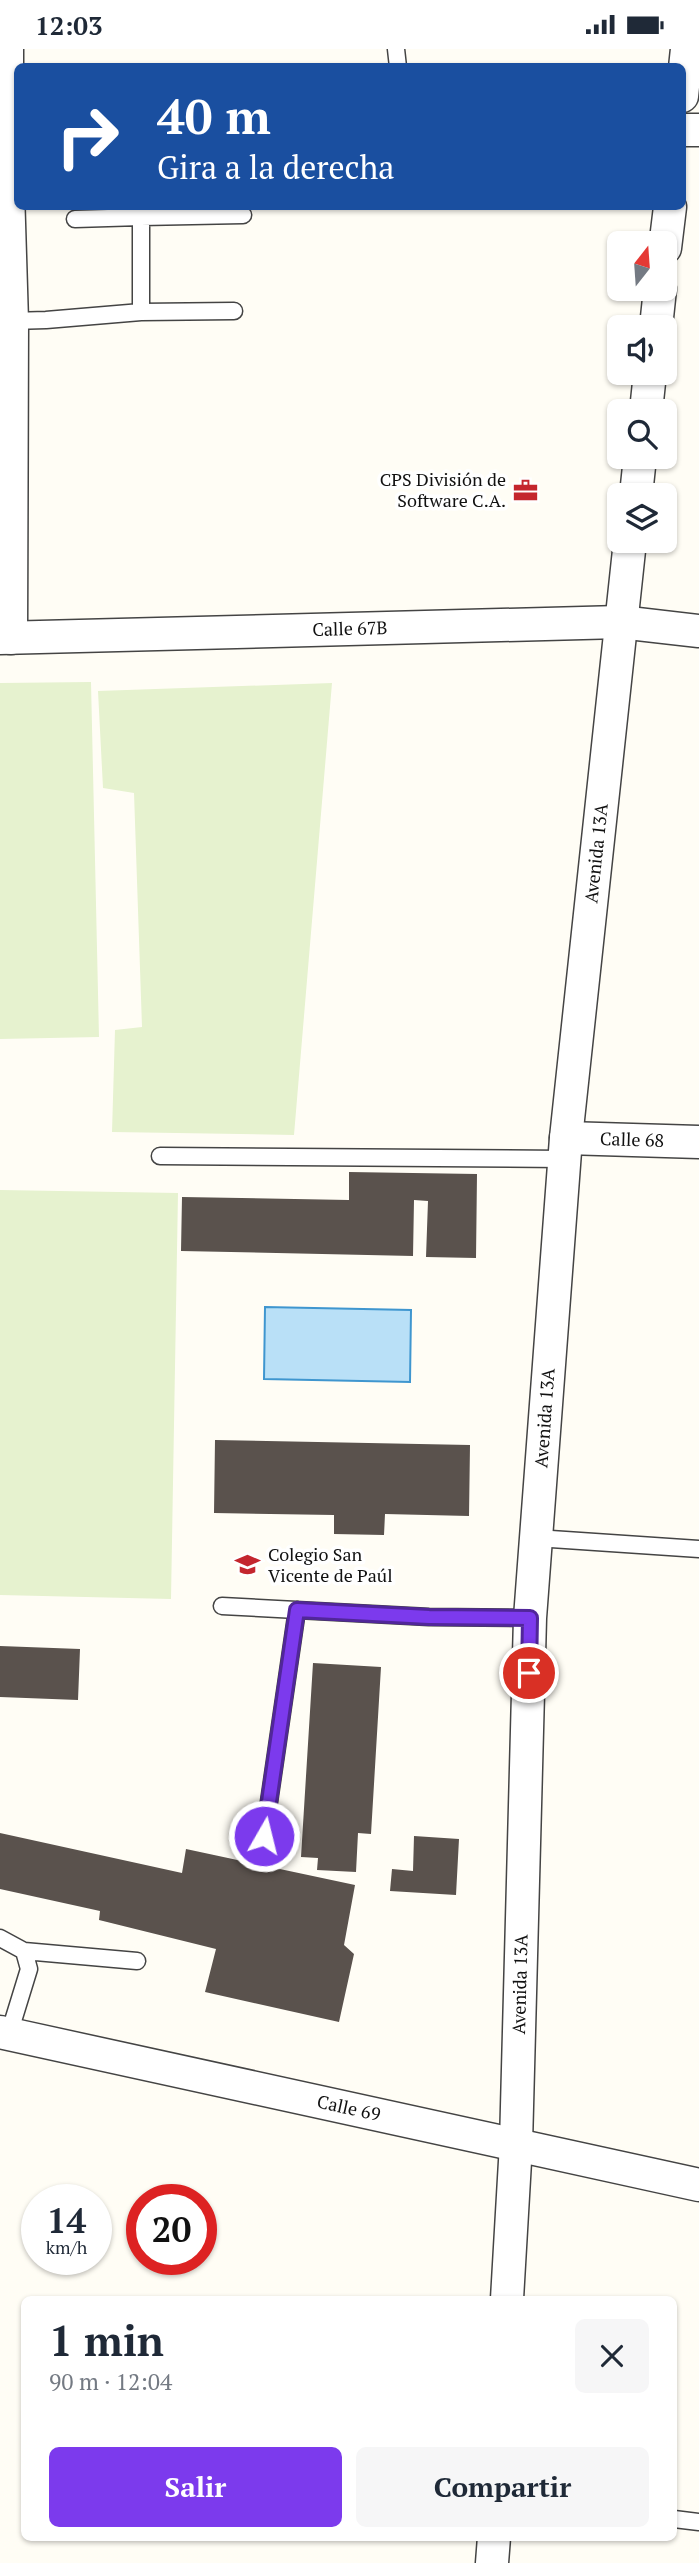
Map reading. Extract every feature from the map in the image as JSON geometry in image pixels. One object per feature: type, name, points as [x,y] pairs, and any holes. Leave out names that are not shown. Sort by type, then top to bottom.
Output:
[{"type":"street","points":[[5,638],[12,321],[7,49]]},
{"type":"street","points":[[667,231],[670,210]]},
{"type":"street","name":"Avenida 13A","points":[[507,2296],[516,2144],[530,1618],[566,1148],[629,553]]},
{"type":"street","name":"Calle 67B","points":[[5,638],[621,622],[699,631]]},
{"type":"street","name":"Calle 68","points":[[566,1148],[699,1142]]},
{"type":"street","name":"Calle 69","points":[[5,2033],[699,2185]]},
{"type":"street","points":[[492,2563],[494,2541]]},
{"type":"lane","points":[[75,219],[243,215]]},
{"type":"lane","points":[[141,217],[141,312]]},
{"type":"lane","points":[[12,321],[141,312],[234,311]]},
{"type":"lane","points":[[160,1156],[566,1148]]},
{"type":"lane","points":[[536,1538],[699,1549]]},
{"type":"lane","points":[[222,1606],[429,1617],[530,1618]]},
{"type":"lane","points":[[264,1836],[297,1610]]},
{"type":"lane","points":[[0,1938],[24,1951],[137,1961]]},
{"type":"lane","points":[[5,2033],[29,1969],[24,1951]]},
{"type":"lane","points":[[677,2519],[699,2522]]},
{"type":"green space","points":[[91,682],[99,1037],[0,1039],[0,683]]},
{"type":"green space","points":[[332,683],[294,1135],[112,1132],[115,1030],[142,1027],[134,793],[103,788],[98,691]]},
{"type":"green space","points":[[0,1190],[178,1193],[171,1599],[0,1595]]},
{"type":"water","points":[[265,1307],[411,1310],[410,1382],[264,1379]]},
{"type":"building","points":[[349,1172],[477,1174],[476,1258],[426,1257],[428,1201],[414,1200],[413,1256],[181,1251],[182,1197],[349,1200]]},
{"type":"building","points":[[215,1440],[470,1445],[469,1516],[385,1514],[384,1535],[334,1534],[334,1515],[214,1513]]},
{"type":"building","points":[[0,1646],[80,1649],[78,1700],[0,1697]]},
{"type":"building","points":[[313,1663],[381,1667],[371,1834],[358,1833],[356,1872],[317,1870],[318,1858],[301,1857]]},
{"type":"building","points":[[0,1833],[182,1873],[186,1849],[355,1885],[344,1945],[354,1954],[339,2022],[205,1992],[216,1949],[99,1920],[100,1911],[0,1889]]},
{"type":"building","points":[[414,1836],[459,1839],[456,1895],[390,1891],[392,1869],[413,1871]]},
{"type":"place","name":"CPS División de Software C.A.","points":[[526,490]]},
{"type":"place","name":"Colegio San Vicente de Paúl","points":[[248,1565]]},
{"type":"route","points":[[264,1836],[297,1610],[429,1617],[530,1618],[529,1673]]}]
